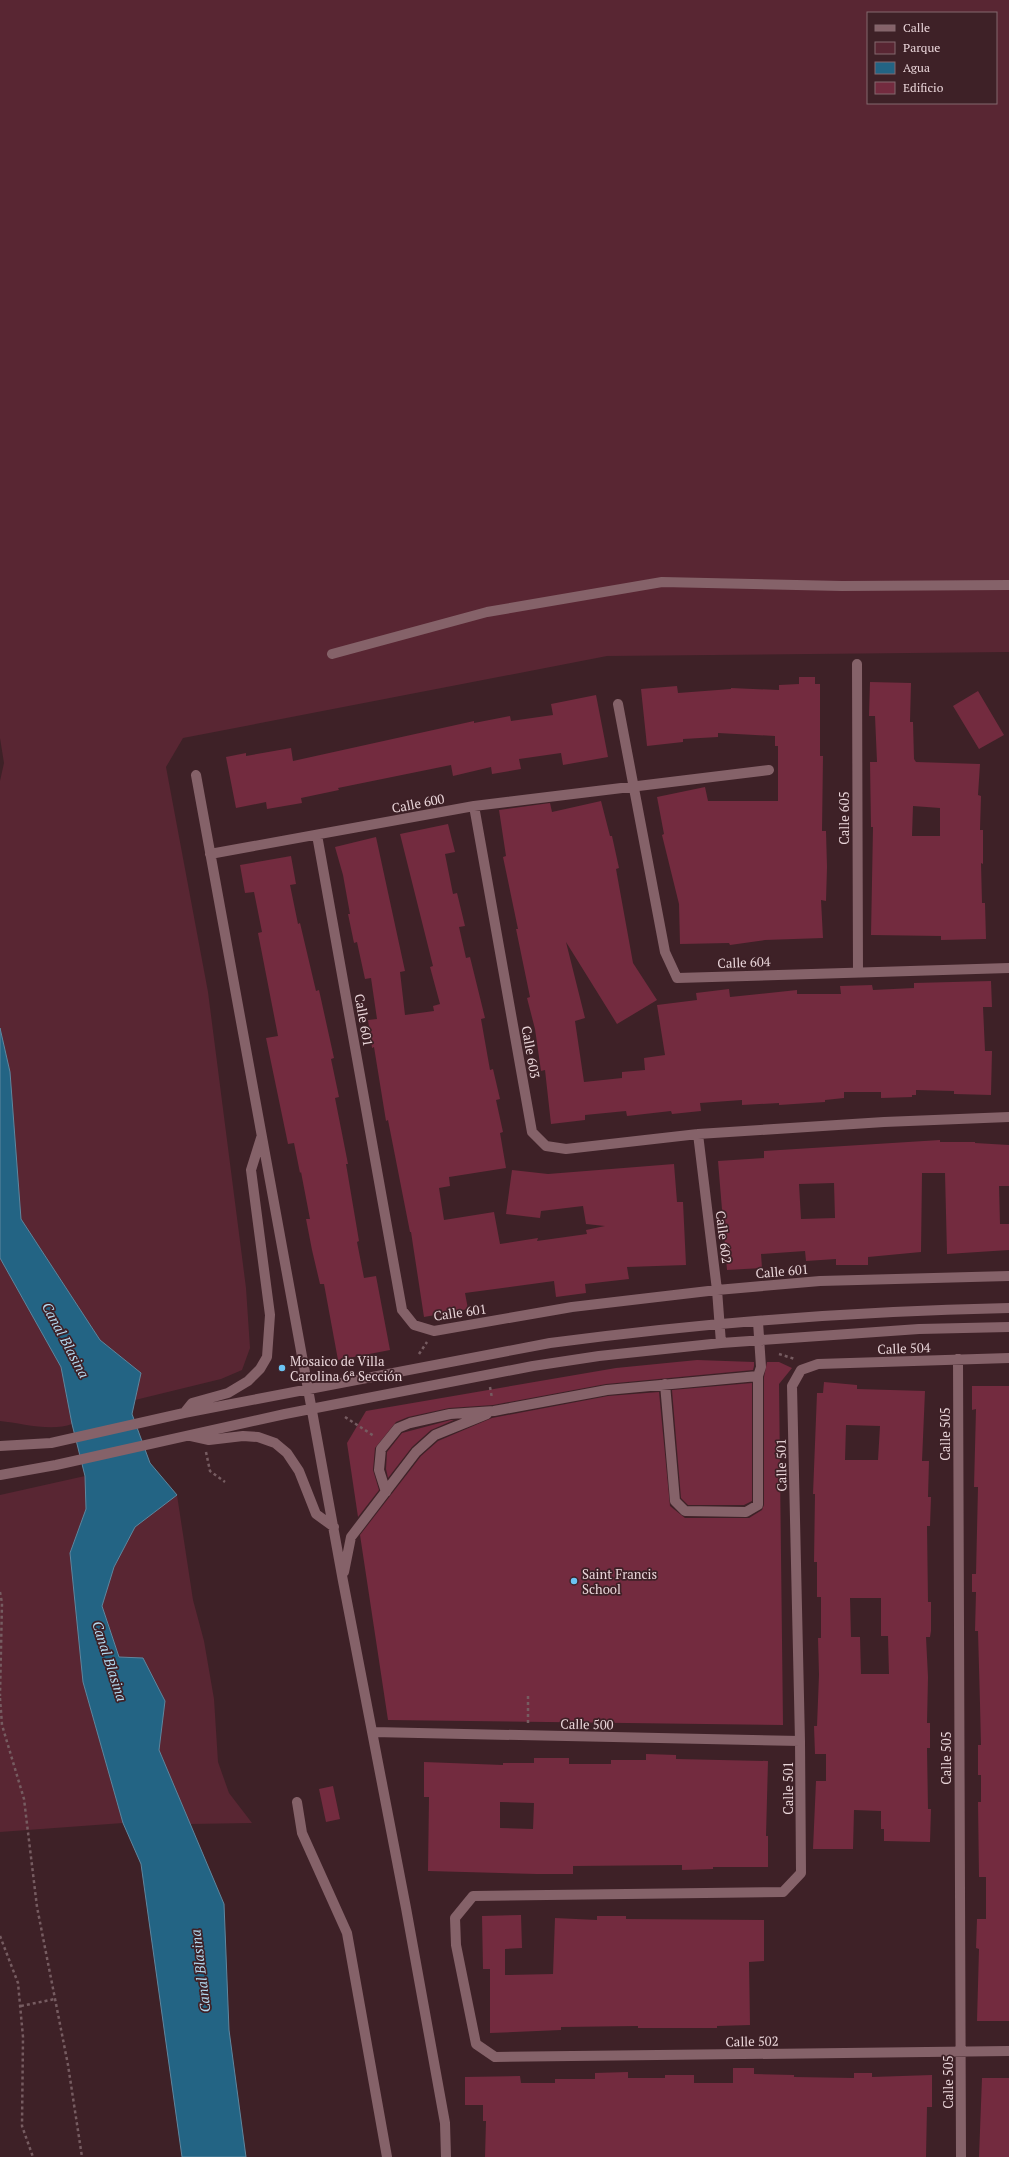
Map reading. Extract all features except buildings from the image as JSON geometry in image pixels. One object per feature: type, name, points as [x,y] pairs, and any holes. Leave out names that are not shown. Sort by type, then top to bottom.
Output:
[{"type":"street","points":[[332,654],[487,612],[662,582],[842,586],[1009,585]]},
{"type":"street","name":"Calle 605","points":[[857,664],[858,971]]},
{"type":"street","points":[[618,704],[632,785]]},
{"type":"street","name":"Calle 600","points":[[210,854],[474,806],[632,785],[769,770]]},
{"type":"street","points":[[196,775],[261,1136],[313,1409],[343,1581],[373,1732],[444,2116],[446,2157]]},
{"type":"street","name":"Calle 604","points":[[632,785],[664,952],[677,978],[858,971],[1009,968]]},
{"type":"street","name":"Calle 603","points":[[474,806],[532,1132],[546,1146],[566,1149],[698,1134]]},
{"type":"street","name":"Calle 601","points":[[317,835],[402,1310],[414,1325],[434,1331],[572,1307],[717,1290],[820,1281],[1009,1276]]},
{"type":"street","points":[[698,1134],[884,1122],[1009,1117]]},
{"type":"street","name":"Calle 602","points":[[698,1134],[722,1343]]},
{"type":"street","points":[[184,1413],[192,1403],[228,1393],[248,1381],[260,1369],[267,1356],[270,1315],[251,1170],[261,1136]]},
{"type":"street","points":[[0,1446],[51,1443],[184,1413],[550,1344],[758,1322],[922,1310],[1009,1308]]},
{"type":"street","points":[[665,1384],[675,1501],[685,1511],[746,1512],[758,1505],[758,1376],[761,1367],[758,1322]]},
{"type":"street","points":[[0,1475],[56,1465],[313,1409],[488,1375],[599,1356],[759,1340],[919,1329],[1009,1327]]},
{"type":"street","name":"Calle 504","points":[[805,1369],[818,1364],[1009,1358]]},
{"type":"street","name":"Calle 505","points":[[958,1359],[961,2157]]},
{"type":"street","name":"Calle 501","points":[[495,2056],[476,2044],[456,1945],[454,1918],[473,1896],[783,1892],[801,1872],[800,1741],[792,1386],[805,1369]]},
{"type":"street","points":[[386,1492],[380,1470],[381,1449],[384,1443],[398,1428],[410,1423],[450,1414],[494,1411],[607,1390],[758,1376]]},
{"type":"street","points":[[343,1581],[351,1537],[416,1452],[436,1435],[494,1411]]},
{"type":"street","points":[[187,1436],[209,1440],[258,1436],[275,1443],[287,1453],[299,1471],[316,1514],[334,1527]]},
{"type":"street","name":"Calle 500","points":[[373,1732],[800,1741]]},
{"type":"street","points":[[297,1802],[302,1833],[347,1933],[388,2157]]},
{"type":"street","name":"Calle 502","points":[[495,2056],[1009,2051]]},
{"type":"path","points":[[413,1355],[420,1354],[434,1331]]},
{"type":"path","points":[[760,1354],[783,1354],[805,1369]]},
{"type":"path","points":[[488,1375],[494,1411]]},
{"type":"path","points":[[339,1414],[384,1443]]},
{"type":"path","points":[[209,1440],[205,1453],[210,1471],[225,1482]]},
{"type":"path","points":[[0,1592],[2,1603],[0,1697],[2,1725],[24,1800],[37,1906],[68,2065],[82,2157]]},
{"type":"path","points":[[528,1695],[528,1735]]},
{"type":"path","points":[[0,1936],[18,1983],[23,2045],[22,2126],[33,2157]]},
{"type":"path","points":[[21,2006],[55,1999]]},
{"type":"green space","points":[[0,0],[1009,0],[1009,652],[607,656],[183,738],[166,767],[208,992],[246,1288],[250,1348],[242,1370],[221,1379],[135,1400],[141,1373],[100,1340],[21,1219],[10,1072],[0,1028],[0,781],[4,763],[0,738]]},
{"type":"green space","points":[[0,1258],[61,1367],[72,1424],[46,1427],[0,1421]]},
{"type":"green space","points":[[85,1476],[86,1509],[70,1553],[83,1682],[123,1823],[0,1832],[0,1495]]},
{"type":"green space","points":[[177,1495],[193,1600],[204,1641],[214,1699],[218,1762],[229,1793],[252,1823],[190,1824],[159,1750],[165,1701],[119,1657],[102,1606],[114,1567],[135,1527]]},
{"type":"water","name":"Canal Blasina","points":[[0,1028],[10,1072],[21,1219],[100,1340],[141,1373],[132,1414],[150,1463],[177,1495],[135,1527],[114,1567],[102,1606],[119,1657],[143,1658],[165,1701],[159,1750],[224,1904],[229,2030],[246,2157],[182,2157],[141,1864],[123,1823],[83,1682],[70,1553],[86,1509],[85,1476],[72,1424],[61,1367],[0,1258]]},
{"type":"place","name":"Mosaico de Villa Carolina 6ª Sección","points":[[282,1368]]},
{"type":"place","name":"Saint Francis School","points":[[574,1581]]}]
